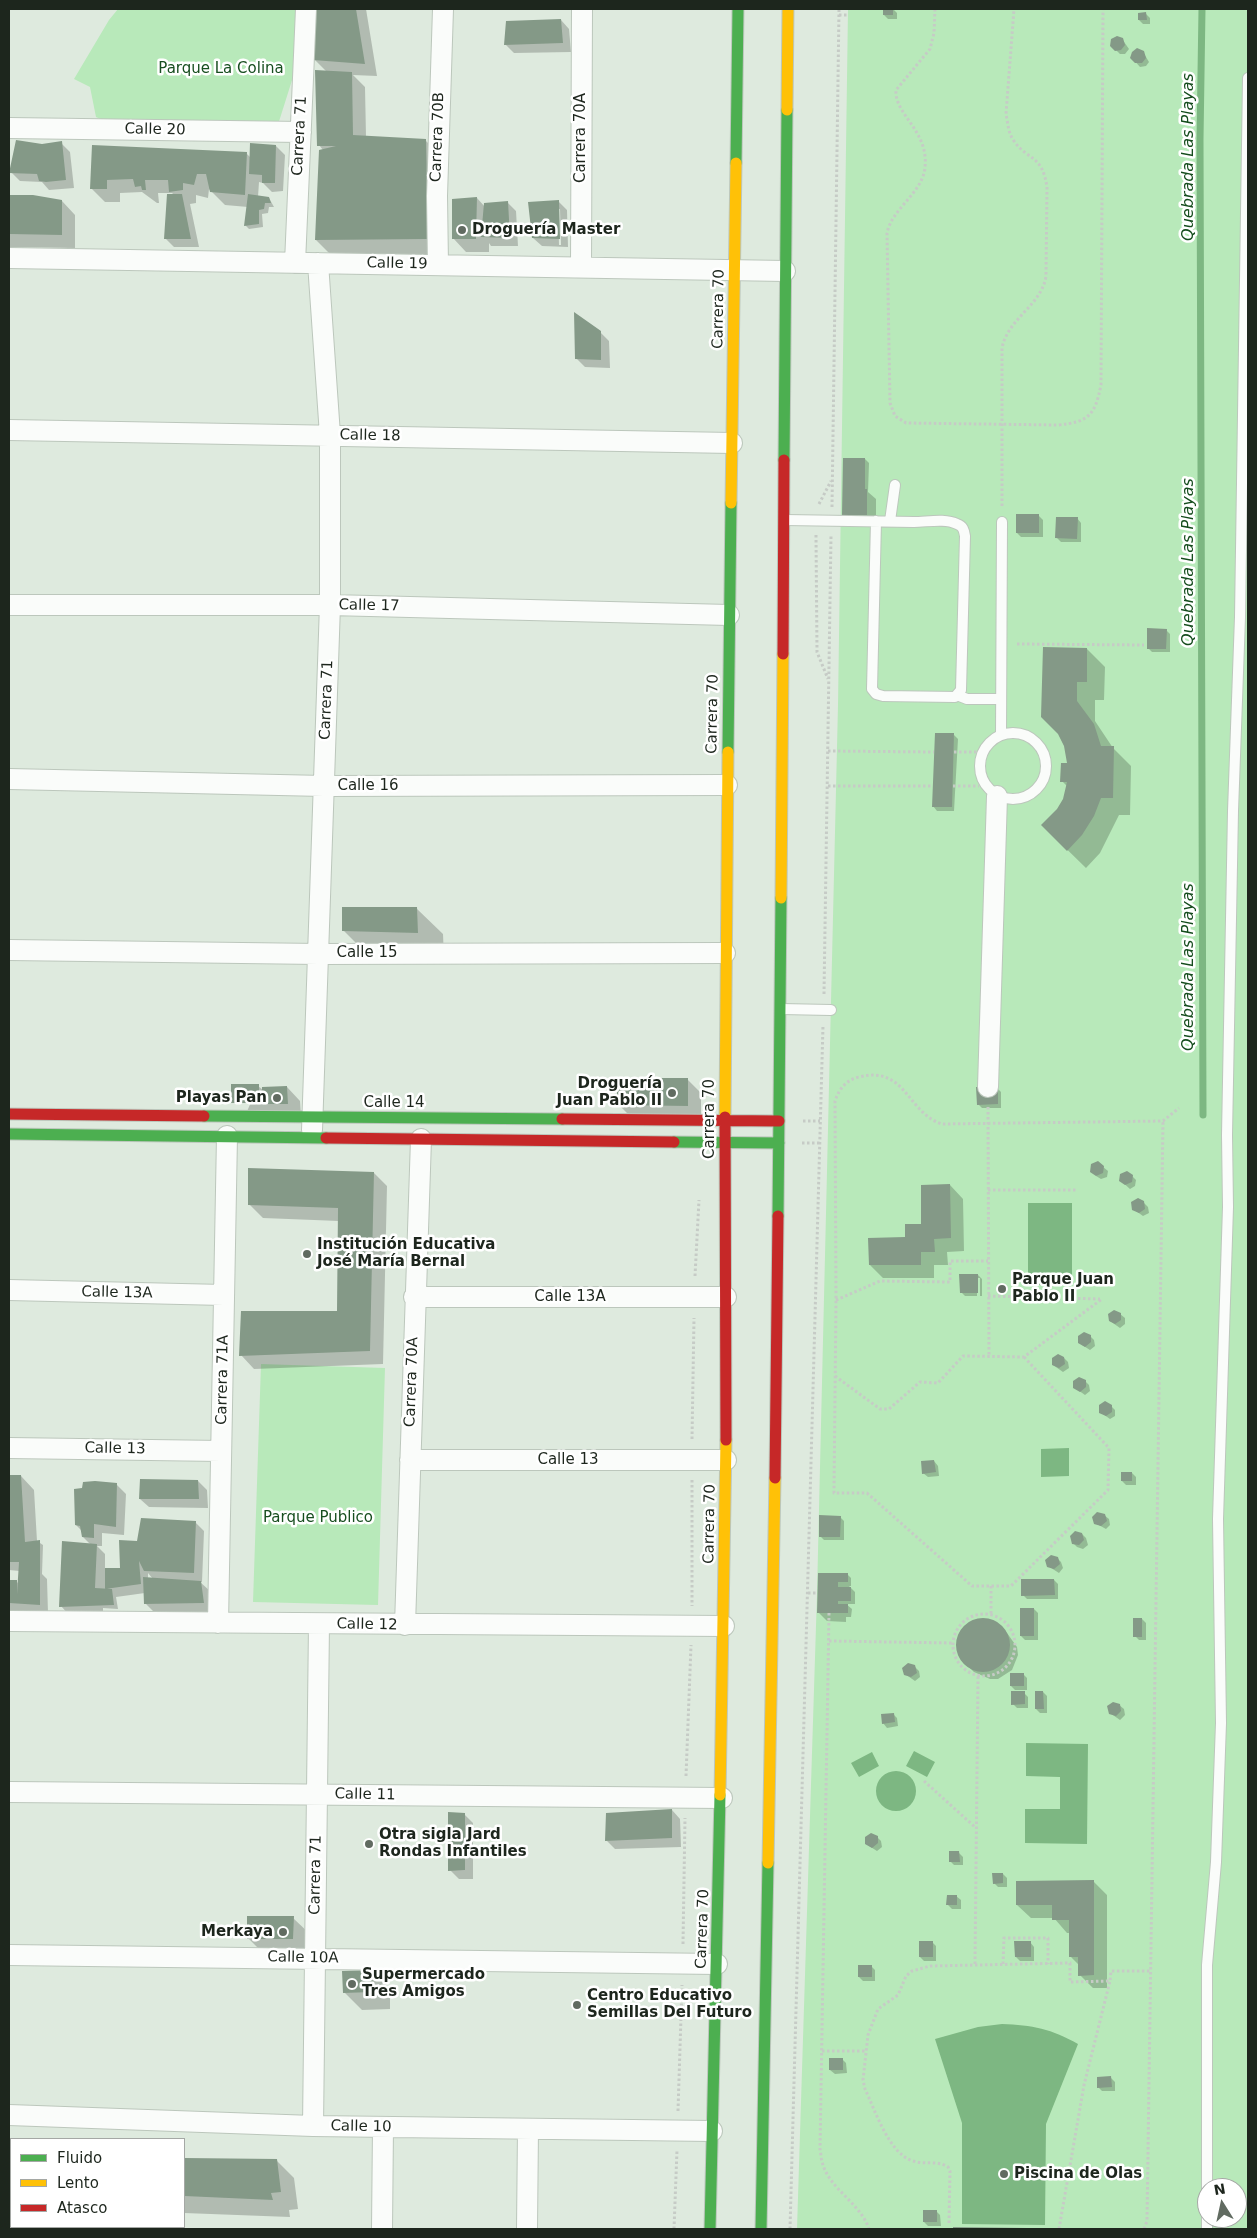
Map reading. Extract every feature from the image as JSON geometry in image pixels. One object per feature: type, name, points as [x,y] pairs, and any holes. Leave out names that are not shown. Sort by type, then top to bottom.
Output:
[{"type":"main road","name":"Carrera 70","points":[[710,2229],[722,1798],[726,1460],[725,952],[738,9]]},
{"type":"main road","points":[[762,2229],[779,1143],[788,9]]},
{"type":"main road","name":"Calle 14","points":[[9,1114],[312,1127],[779,1121]]},
{"type":"main road","name":"Calle 14","points":[[9,1134],[227,1136],[312,1127],[421,1139],[779,1143]]},
{"type":"street","name":"Carrera 71","points":[[295,263],[306,9]]},
{"type":"street","name":"Carrera 70B","points":[[438,265],[436,196],[442,9]]},
{"type":"street","name":"Carrera 70A","points":[[581,267],[582,9]]},
{"type":"street","name":"Calle 20","points":[[9,128],[300,132]]},
{"type":"street","name":"Calle 19","points":[[9,258],[785,271]]},
{"type":"street","name":"Carrera 71","points":[[312,1127],[330,605],[330,435],[318,263]]},
{"type":"street","name":"Calle 18","points":[[9,430],[732,443]]},
{"type":"street","name":"Calle 17","points":[[9,605],[330,605],[730,615]]},
{"type":"street","name":"Calle 16","points":[[9,779],[324,786],[727,785]]},
{"type":"street","points":[[988,1096],[991,791]]},
{"type":"street","name":"Calle 15","points":[[9,950],[319,954],[725,952]]},
{"type":"street","name":"Carrera 71A","points":[[218,1623],[227,1136]]},
{"type":"street","name":"Carrera 70A","points":[[405,1625],[414,1297],[421,1139]]},
{"type":"street","name":"Calle 13A","points":[[9,1290],[224,1295]]},
{"type":"street","name":"Calle 13A","points":[[414,1297],[726,1297]]},
{"type":"street","name":"Calle 13","points":[[9,1448],[221,1450]]},
{"type":"street","name":"Calle 13","points":[[410,1460],[726,1460]]},
{"type":"street","name":"Calle 12","points":[[9,1621],[724,1626]]},
{"type":"street","name":"Carrera 71","points":[[313,2126],[319,1624]]},
{"type":"street","name":"Calle 11","points":[[9,1792],[722,1798]]},
{"type":"street","name":"Calle 10A","points":[[9,1955],[717,1964]]},
{"type":"street","name":"Calle 10","points":[[9,2115],[313,2126],[712,2131]]},
{"type":"street","points":[[382,2229],[383,2127]]},
{"type":"street","points":[[527,2229],[528,2129]]},
{"type":"lane","points":[[1207,2178],[1207,1965],[1212,1922],[1216,1853],[1221,1723],[1218,1519],[1228,1207],[1227,1135],[1232,831],[1240,617],[1248,78]]},
{"type":"lane","points":[[890,521],[895,485]]},
{"type":"lane","points":[[783,520],[816,521],[831,521],[876,521],[890,521],[949,522],[958,524],[963,528],[965,536],[961,690],[957,695],[952,697],[883,696],[876,694],[872,689],[876,521]]},
{"type":"lane","points":[[1001,735],[1002,522]]},
{"type":"lane","points":[[957,695],[967,699],[1001,699]]},
{"type":"lane","points":[[1011,733],[1030,737],[1043,750],[1047,769],[1040,787],[1025,798],[1006,799],[991,791],[980,769],[983,752],[994,739],[1001,735],[1011,733]]},
{"type":"lane","points":[[780,1009],[827,1010]]},
{"type":"path","points":[[790,2229],[827,1010],[828,751],[839,9]]},
{"type":"path","points":[[935,9],[934,33],[930,49],[896,90],[897,102],[921,139],[925,164],[921,180],[892,221],[887,233],[890,403],[895,416],[906,424],[1058,425],[1077,423],[1089,417],[1097,406],[1101,385],[1103,9]]},
{"type":"path","points":[[1002,494],[1002,348],[1004,337],[1013,323],[1039,295],[1045,286],[1046,276],[1047,187],[1045,173],[1033,157],[1014,142],[1008,129],[1006,114],[1014,9]]},
{"type":"path","points":[[839,15],[848,15]]},
{"type":"path","points":[[830,681],[817,652],[816,521],[817,508],[833,478]]},
{"type":"path","points":[[1002,644],[1144,645]]},
{"type":"path","points":[[828,751],[934,752]]},
{"type":"path","points":[[954,752],[983,752]]},
{"type":"path","points":[[828,786],[933,786]]},
{"type":"path","points":[[953,786],[991,791]]},
{"type":"path","points":[[1024,1357],[1109,1448],[1108,1490],[1011,1586],[972,1586],[867,1493],[834,1493],[836,1300],[835,1101],[838,1092],[852,1079],[875,1075],[885,1077],[894,1080],[934,1121],[942,1124],[1163,1121],[1179,1108]]},
{"type":"path","points":[[988,1096],[989,1356]]},
{"type":"path","points":[[1144,2229],[1147,2222],[1163,1121]]},
{"type":"path","points":[[988,1190],[1078,1190]]},
{"type":"path","points":[[674,2229],[683,1964],[685,1798],[692,1626],[694,1297],[699,1198]]},
{"type":"path","points":[[836,1300],[880,1281],[950,1282],[950,1261],[988,1261]]},
{"type":"path","points":[[835,1376],[885,1410],[892,1407],[920,1382],[938,1383],[963,1356],[1024,1357],[1102,1299],[988,1296]]},
{"type":"path","points":[[990,1586],[991,1615]]},
{"type":"path","points":[[808,1594],[818,1593]]},
{"type":"path","points":[[829,1613],[820,2149],[823,2165],[863,2217],[869,2229]]},
{"type":"path","points":[[978,1614],[991,1615],[1006,1623],[1011,1630],[1014,1638],[1013,1656],[1009,1663],[995,1674],[978,1675],[962,1667],[953,1652],[952,1643],[956,1630],[965,1620],[978,1614]]},
{"type":"path","points":[[829,1642],[952,1643]]},
{"type":"path","points":[[975,1964],[978,1675]]},
{"type":"path","points":[[924,1781],[976,1828]]},
{"type":"path","points":[[1003,1964],[1004,1938],[1048,1938],[1048,1964]]},
{"type":"path","points":[[948,2223],[950,2172],[948,2166],[940,2163],[912,2161],[905,2158],[892,2144],[865,2088],[863,2080],[868,2036],[875,2014],[882,2005],[898,1995],[906,1976],[930,1966],[1070,1963],[1070,1982],[1110,1981]]},
{"type":"path","points":[[1059,2229],[1084,2086],[1111,1971],[1151,1971]]},
{"type":"path","points":[[822,2051],[866,2052]]},
{"type":"green space","name":"Parque La Colina","points":[[118,9],[299,9],[299,58],[276,131],[125,130],[96,117],[90,87],[74,79],[109,20]]},
{"type":"green space","name":"Parque Juan Pablo II","points":[[848,9],[1248,9],[1248,2229],[797,2229],[817,1594],[838,705]]},
{"type":"green space","name":"Parque Publico","points":[[261,1364],[385,1368],[378,1605],[253,1602]]},
{"type":"shaded area","points":[[1028,1203],[1072,1203],[1072,1285],[1028,1285]]},
{"type":"shaded area","points":[[1069,1448],[1069,1476],[1041,1477],[1041,1449]]},
{"type":"shaded area","points":[[1026,1743],[1088,1744],[1087,1844],[1025,1843],[1025,1809],[1060,1809],[1060,1777],[1026,1776]]},
{"type":"shaded area","points":[[914,1751],[935,1762],[927,1777],[906,1766]]},
{"type":"shaded area","points":[[872,1752],[879,1766],[859,1777],[851,1763]]},
{"type":"shaded area","points":[[892,1771],[900,1771],[907,1774],[913,1780],[916,1791],[913,1802],[907,1808],[900,1811],[892,1811],[885,1808],[879,1802],[876,1795],[876,1787],[879,1780],[885,1774]]},
{"type":"shaded area","name":"Piscina de Olas","points":[[1002,2024],[1023,2025],[1042,2029],[1078,2044],[1046,2124],[1045,2225],[962,2224],[962,2123],[935,2039],[978,2027]]},
{"type":"building","points":[[313,9],[356,9],[365,64],[313,60]]},
{"type":"building","points":[[883,9],[893,9],[893,15],[883,15]]},
{"type":"building","points":[[1146,12],[1147,20],[1138,20],[1138,13]]},
{"type":"building","points":[[561,19],[563,43],[504,45],[506,21]]},
{"type":"building","points":[[1117,36],[1123,38],[1125,45],[1121,50],[1115,51],[1110,46],[1111,39]]},
{"type":"building","points":[[1137,48],[1144,51],[1146,58],[1142,63],[1135,63],[1130,58],[1132,52]]},
{"type":"building","points":[[315,70],[352,72],[353,135],[426,139],[428,239],[315,240],[319,150],[336,146],[317,146]]},
{"type":"building","points":[[16,140],[42,144],[62,141],[66,180],[46,182],[39,181],[37,174],[9,173]]},
{"type":"building","points":[[250,143],[276,145],[275,183],[262,183],[262,175],[249,174]]},
{"type":"building","points":[[92,145],[247,152],[245,195],[210,192],[206,174],[197,174],[194,185],[183,183],[183,190],[169,192],[168,180],[145,180],[146,190],[142,190],[141,186],[135,187],[133,179],[107,180],[107,189],[90,189]]},
{"type":"building","points":[[167,194],[182,194],[191,239],[164,239]]},
{"type":"building","points":[[248,194],[269,197],[271,203],[265,203],[264,209],[259,210],[259,224],[244,226]]},
{"type":"building","points":[[9,195],[33,195],[62,200],[62,235],[9,234]]},
{"type":"building","points":[[477,197],[476,239],[452,239],[452,199]]},
{"type":"building","points":[[559,200],[560,239],[532,238],[528,202]]},
{"type":"building","points":[[508,201],[510,238],[481,237],[484,203]]},
{"type":"building","points":[[574,312],[601,331],[601,360],[575,359]]},
{"type":"building","points":[[843,458],[865,458],[867,515],[842,515]]},
{"type":"building","points":[[1016,514],[1039,514],[1039,533],[1016,533]]},
{"type":"building","points":[[1056,517],[1078,517],[1077,539],[1055,538]]},
{"type":"building","points":[[1147,628],[1167,629],[1166,649],[1147,649]]},
{"type":"building","points":[[1043,647],[1087,648],[1087,682],[1077,682],[1077,701],[1094,724],[1101,746],[1114,746],[1113,798],[1101,798],[1094,816],[1082,835],[1067,851],[1041,825],[1057,809],[1063,799],[1067,782],[1060,782],[1061,763],[1067,763],[1064,746],[1058,734],[1041,717]]},
{"type":"building","points":[[935,733],[954,733],[952,807],[932,807]]},
{"type":"building","points":[[342,907],[417,907],[418,933],[342,931]]},
{"type":"building","points":[[617,1078],[688,1078],[688,1106],[617,1105]]},
{"type":"building","points":[[231,1084],[259,1084],[259,1103],[231,1103]]},
{"type":"building","points":[[287,1086],[288,1104],[262,1104],[262,1087]]},
{"type":"building","points":[[998,1086],[998,1104],[977,1105],[976,1087]]},
{"type":"building","points":[[1098,1161],[1104,1166],[1103,1173],[1096,1176],[1090,1172],[1091,1164]]},
{"type":"building","points":[[248,1168],[374,1172],[370,1351],[239,1356],[241,1311],[337,1311],[338,1208],[248,1205]]},
{"type":"building","points":[[1127,1171],[1133,1175],[1132,1182],[1125,1185],[1119,1181],[1120,1174]]},
{"type":"building","points":[[950,1184],[951,1238],[934,1239],[935,1252],[921,1252],[921,1265],[869,1265],[868,1238],[905,1237],[905,1224],[921,1224],[921,1185]]},
{"type":"building","points":[[1138,1198],[1144,1201],[1145,1209],[1139,1213],[1132,1210],[1131,1202]]},
{"type":"building","points":[[959,1274],[978,1274],[978,1293],[960,1293]]},
{"type":"building","points":[[1114,1310],[1121,1313],[1121,1320],[1115,1324],[1109,1321],[1108,1314]]},
{"type":"building","points":[[1084,1332],[1091,1335],[1091,1342],[1085,1347],[1078,1343],[1078,1336]]},
{"type":"building","points":[[1058,1354],[1064,1357],[1065,1364],[1059,1368],[1052,1365],[1052,1358]]},
{"type":"building","points":[[1079,1377],[1086,1380],[1086,1387],[1080,1392],[1073,1388],[1073,1381]]},
{"type":"building","points":[[1105,1401],[1112,1405],[1112,1412],[1106,1416],[1099,1413],[1099,1405]]},
{"type":"building","points":[[934,1460],[936,1472],[922,1474],[921,1461]]},
{"type":"building","points":[[1121,1472],[1132,1472],[1132,1481],[1121,1481]]},
{"type":"building","points":[[9,1475],[21,1475],[25,1542],[40,1540],[40,1605],[9,1603],[9,1580],[17,1580],[17,1594],[19,1562],[9,1562]]},
{"type":"building","points":[[140,1479],[198,1480],[199,1499],[139,1499]]},
{"type":"building","points":[[83,1482],[117,1483],[116,1527],[94,1524],[94,1538],[82,1537],[80,1526],[75,1525],[74,1489],[82,1488]]},
{"type":"building","points":[[1097,1512],[1105,1514],[1107,1521],[1101,1526],[1094,1524],[1092,1517]]},
{"type":"building","points":[[819,1515],[841,1516],[840,1537],[819,1537]]},
{"type":"building","points":[[141,1518],[196,1521],[194,1573],[144,1571],[139,1561],[141,1584],[105,1589],[105,1568],[120,1568],[119,1540],[137,1541]]},
{"type":"building","points":[[1075,1531],[1082,1533],[1084,1540],[1079,1545],[1072,1544],[1070,1536]]},
{"type":"building","points":[[62,1541],[97,1544],[95,1588],[112,1589],[114,1605],[59,1607]]},
{"type":"building","points":[[1051,1555],[1058,1557],[1060,1564],[1054,1569],[1047,1567],[1045,1560]]},
{"type":"building","points":[[818,1573],[848,1573],[848,1582],[838,1582],[838,1587],[851,1587],[851,1601],[838,1601],[838,1604],[848,1604],[848,1613],[817,1613]]},
{"type":"building","points":[[143,1577],[201,1581],[204,1603],[144,1604]]},
{"type":"building","points":[[1021,1579],[1054,1579],[1055,1595],[1021,1596]]},
{"type":"building","points":[[1020,1608],[1034,1608],[1034,1636],[1020,1636]]},
{"type":"building","points":[[983,1618],[993,1620],[1002,1626],[1008,1635],[1010,1645],[1008,1655],[1002,1664],[993,1670],[983,1672],[973,1670],[964,1664],[958,1655],[956,1645],[958,1635],[964,1626],[973,1620]]},
{"type":"building","points":[[1133,1618],[1142,1618],[1142,1637],[1133,1637]]},
{"type":"building","points":[[908,1663],[915,1665],[917,1673],[911,1677],[904,1675],[902,1668]]},
{"type":"building","points":[[1010,1673],[1024,1673],[1024,1686],[1010,1686]]},
{"type":"building","points":[[1011,1691],[1025,1691],[1025,1704],[1011,1705]]},
{"type":"building","points":[[1035,1691],[1043,1691],[1044,1709],[1035,1709]]},
{"type":"building","points":[[1113,1702],[1120,1704],[1121,1711],[1116,1716],[1109,1714],[1107,1706]]},
{"type":"building","points":[[894,1713],[895,1722],[882,1724],[881,1714]]},
{"type":"building","points":[[672,1809],[672,1838],[605,1841],[606,1813]]},
{"type":"building","points":[[448,1812],[465,1813],[465,1870],[448,1871]]},
{"type":"building","points":[[871,1833],[878,1836],[878,1843],[872,1848],[865,1844],[865,1837]]},
{"type":"building","points":[[949,1851],[959,1851],[960,1862],[949,1862]]},
{"type":"building","points":[[992,1873],[1003,1873],[1003,1883],[993,1884]]},
{"type":"building","points":[[1094,1880],[1094,1975],[1078,1976],[1078,1957],[1069,1957],[1069,1920],[1052,1920],[1052,1905],[1016,1905],[1016,1881]]},
{"type":"building","points":[[947,1895],[957,1895],[957,1905],[946,1905]]},
{"type":"building","points":[[247,1916],[294,1916],[293,1939],[247,1939]]},
{"type":"building","points":[[919,1941],[933,1941],[933,1957],[919,1957]]},
{"type":"building","points":[[1014,1941],[1031,1941],[1031,1957],[1015,1957]]},
{"type":"building","points":[[858,1965],[872,1965],[872,1977],[858,1977]]},
{"type":"building","points":[[372,1970],[373,1992],[343,1993],[342,1971]]},
{"type":"building","points":[[829,2058],[843,2058],[843,2070],[829,2070]]},
{"type":"building","points":[[1111,2076],[1112,2087],[1097,2088],[1097,2077]]},
{"type":"building","points":[[185,2158],[277,2159],[281,2192],[271,2193],[273,2200],[185,2196]]},
{"type":"building","points":[[9,2159],[10,2159],[10,2210]]},
{"type":"building","points":[[923,2210],[937,2210],[937,2222],[923,2222]]},
{"type":"building","points":[[10,2212],[10,2228],[131,2229],[9,2229]]},
{"type":"building","points":[[953,2227],[1027,2228],[1027,2229],[953,2229]]},
{"type":"building","points":[[151,2228],[177,2228],[177,2229]]},
{"type":"waterway","name":"Quebrada Las Playas","points":[[1202,9],[1200,139],[1203,1115]]},
{"type":"traffic: fast","points":[[736,163],[738,9]]},
{"type":"traffic: fast","points":[[784,460],[787,110]]},
{"type":"traffic: fast","points":[[728,752],[731,503]]},
{"type":"traffic: fast","points":[[778,1216],[781,898]]},
{"type":"traffic: fast","points":[[204,1116],[562,1119]]},
{"type":"traffic: fast","points":[[9,1134],[326,1138]]},
{"type":"traffic: fast","points":[[674,1142],[779,1143]]},
{"type":"traffic: fast","points":[[710,2229],[720,1795]]},
{"type":"traffic: fast","points":[[761,2229],[768,1863]]},
{"type":"traffic: slow","points":[[787,110],[788,9]]},
{"type":"traffic: slow","points":[[731,503],[736,163]]},
{"type":"traffic: slow","points":[[781,898],[783,654]]},
{"type":"traffic: slow","points":[[725,1117],[728,752]]},
{"type":"traffic: slow","points":[[720,1795],[726,1440]]},
{"type":"traffic: slow","points":[[768,1863],[775,1478]]},
{"type":"traffic: jam","points":[[783,654],[784,460]]},
{"type":"traffic: jam","points":[[9,1114],[204,1116]]},
{"type":"traffic: jam","points":[[725,1117],[726,1440]]},
{"type":"traffic: jam","points":[[562,1119],[779,1121]]},
{"type":"traffic: jam","points":[[326,1138],[674,1142]]},
{"type":"traffic: jam","points":[[775,1478],[778,1216]]},
{"type":"place","name":"Droguería Master","points":[[462,230]]},
{"type":"place","name":"Droguería Juan Pablo II","points":[[672,1093]]},
{"type":"place","name":"Playas Pan","points":[[277,1098]]},
{"type":"place","name":"Institución Educativa José María Bernal","points":[[307,1254]]},
{"type":"place","name":"Parque Juan Pablo II","points":[[1002,1289]]},
{"type":"place","name":"Otra sigla Jard Rondas Infantiles","points":[[369,1844]]},
{"type":"place","name":"Merkaya","points":[[283,1932]]},
{"type":"place","name":"Supermercado Tres Amigos","points":[[352,1984]]},
{"type":"place","name":"Centro Educativo Semillas Del Futuro","points":[[577,2005]]},
{"type":"place","name":"Piscina de Olas","points":[[1004,2174]]}]
